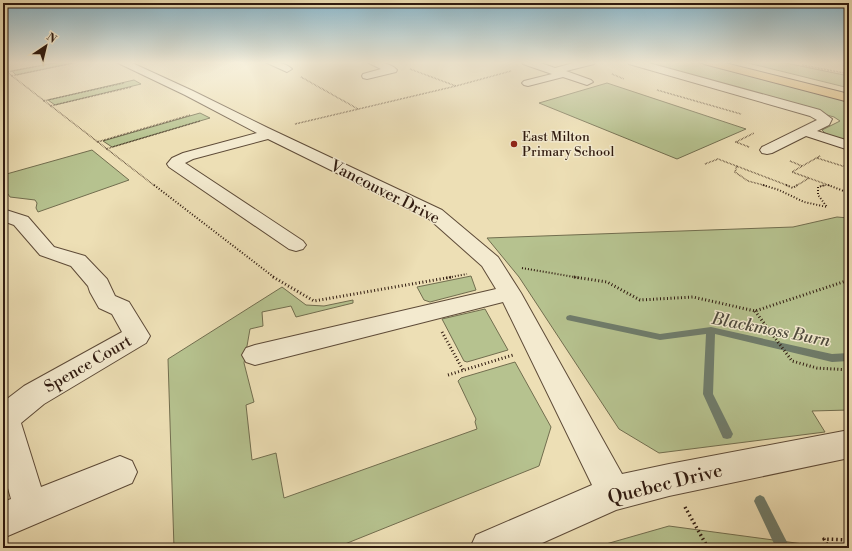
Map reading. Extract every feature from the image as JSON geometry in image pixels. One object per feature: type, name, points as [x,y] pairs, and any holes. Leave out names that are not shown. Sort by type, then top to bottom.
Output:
[{"type":"highway","points":[[809,88],[849,98]]},
{"type":"highway","points":[[836,88],[849,91]]},
{"type":"street","name":"Vancouver Drive","points":[[176,88],[266,133],[435,214],[490,262],[510,293],[614,493]]},
{"type":"street","points":[[725,88],[815,113],[825,118],[824,122],[767,150]]},
{"type":"street","points":[[804,131],[849,146]]},
{"type":"street","points":[[266,133],[188,156],[177,161],[176,164],[296,245]]},
{"type":"street","name":"Spence Court","points":[[3,215],[21,221],[47,251],[78,261],[99,284],[101,292],[107,302],[121,308],[137,336],[34,395],[3,419]]},
{"type":"street","points":[[255,355],[510,293]]},
{"type":"street","points":[[3,419],[17,515],[120,472]]},
{"type":"street","name":"Quebec Drive","points":[[489,548],[614,493],[669,480],[849,444]]},
{"type":"path","points":[[43,101],[108,88]]},
{"type":"path","points":[[50,106],[119,88]]},
{"type":"path","points":[[320,88],[359,109]]},
{"type":"path","points":[[266,133],[449,88]]},
{"type":"path","points":[[97,142],[222,110]]},
{"type":"path","points":[[106,149],[222,110]]},
{"type":"path","points":[[823,154],[792,172],[849,192]]},
{"type":"path","points":[[817,158],[849,168]]},
{"type":"path","points":[[705,164],[718,159],[793,188],[809,178]]},
{"type":"path","points":[[738,166],[735,172],[748,181],[779,190],[804,202],[827,207],[818,195],[818,187],[827,185]]},
{"type":"path","points":[[538,270],[607,282],[640,300],[692,297],[755,312],[849,280]]},
{"type":"path","points":[[431,312],[463,370]]},
{"type":"path","points":[[755,312],[792,361],[817,368],[849,370]]},
{"type":"path","points":[[448,374],[511,355],[539,350]]},
{"type":"path","points":[[669,480],[708,548]]},
{"type":"path","points":[[829,548],[824,539],[849,540]]},
{"type":"green space","points":[[101,88],[126,88],[55,105],[48,100]]},
{"type":"green space","points":[[591,88],[621,88],[746,129],[677,159],[539,103]]},
{"type":"green space","points":[[731,88],[797,88],[849,101],[849,143],[825,133],[822,130],[840,121],[834,117]]},
{"type":"green space","points":[[200,113],[210,118],[112,147],[103,141]]},
{"type":"green space","points":[[92,150],[129,180],[38,212],[36,208],[37,203],[35,200],[10,197],[3,187],[3,175]]},
{"type":"green space","points":[[837,217],[849,218],[849,410],[812,411],[825,432],[659,453],[619,429],[519,277],[487,238],[793,227]]},
{"type":"green space","points":[[471,276],[476,290],[430,302],[424,300],[417,287]]},
{"type":"green space","points":[[282,287],[306,305],[324,306],[353,300],[353,303],[296,317],[291,306],[262,312],[263,326],[250,329],[244,363],[254,402],[246,405],[252,460],[276,453],[284,498],[477,429],[475,422],[476,419],[458,381],[461,378],[515,362],[551,427],[539,466],[335,548],[174,548],[168,359]]},
{"type":"green space","points":[[485,309],[508,350],[467,362],[464,361],[442,319]]},
{"type":"green space","points":[[669,526],[833,548],[592,548]]},
{"type":"waterway","name":"Blackmoss Burn","points":[[570,318],[660,337],[711,330]]},
{"type":"waterway","name":"Blackmoss Burn","points":[[711,330],[832,358],[849,357]]},
{"type":"waterway","points":[[711,330],[708,394],[727,434]]},
{"type":"waterway","points":[[760,501],[783,548]]},
{"type":"place","name":"East Milton Primary School","points":[[514,144]]}]
